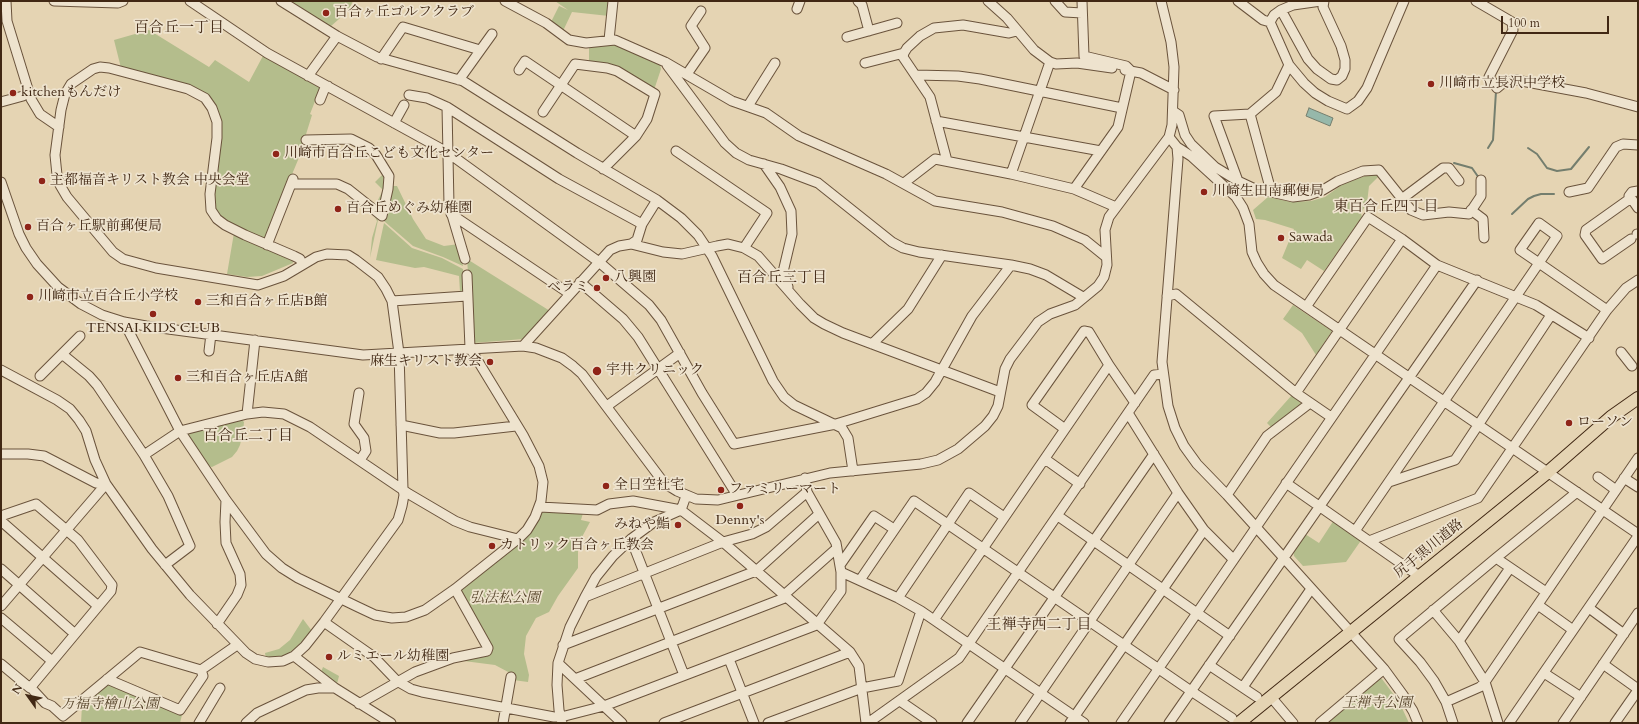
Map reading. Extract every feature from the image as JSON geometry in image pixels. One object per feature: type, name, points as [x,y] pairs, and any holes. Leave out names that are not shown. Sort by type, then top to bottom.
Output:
[{"type":"main road","name":"尻手黒川道路","points":[[1236,720],[1271,697],[1548,472],[1592,433],[1638,398]]},
{"type":"street","points":[[6,1],[8,27],[31,100],[40,114],[59,127]]},
{"type":"street","points":[[54,1],[94,3],[118,3],[123,1]]},
{"type":"street","points":[[190,1],[267,53],[447,152],[599,262],[649,305],[661,320],[734,444],[836,424],[917,399],[926,393],[972,316],[1011,265]]},
{"type":"street","points":[[281,1],[337,36],[381,59],[459,80],[603,169],[657,200],[681,218],[698,235],[708,248],[772,381],[784,396],[794,405],[842,428],[848,438],[853,471]]},
{"type":"street","points":[[505,1],[546,24],[569,40],[586,43],[615,40],[665,62],[732,101],[766,113],[799,136],[886,174],[935,201],[1002,212],[1053,226],[1085,240],[1106,257]]},
{"type":"street","points":[[609,40],[613,1]]},
{"type":"street","points":[[858,1],[862,5],[869,31]]},
{"type":"street","points":[[988,1],[1007,18],[1034,50],[1050,62],[1056,64],[1077,63],[1141,73],[1174,90]]},
{"type":"street","points":[[1055,1],[1066,12],[1082,13]]},
{"type":"street","points":[[1082,1],[1084,56],[1126,66],[1131,71]]},
{"type":"street","points":[[1,182],[19,234],[26,248],[41,270],[58,287],[81,304],[102,314],[124,322],[363,355],[523,346],[550,352],[573,366],[607,406],[664,483],[686,496],[702,500],[718,500],[830,473],[921,464],[938,460],[958,449],[985,426],[993,416],[998,406],[1005,369],[1010,359],[1038,322],[1050,314],[1075,305],[1098,286],[1104,277],[1107,265],[1105,230],[1109,216],[1169,137],[1174,90],[1174,66],[1171,42],[1161,1]]},
{"type":"street","points":[[1238,1],[1263,20],[1270,22]]},
{"type":"street","points":[[1270,22],[1274,15],[1281,10],[1293,5],[1322,1],[1323,7],[1341,46],[1345,60],[1345,69],[1342,76],[1337,80],[1331,79],[1317,69],[1308,59],[1281,10]]},
{"type":"street","points":[[1270,22],[1289,65],[1304,83],[1315,93],[1337,106],[1347,109],[1358,101],[1367,88],[1404,1]]},
{"type":"street","points":[[1476,1],[1512,22],[1513,30],[1489,77],[1497,88],[1503,83],[1516,80],[1586,93],[1638,107]]},
{"type":"street","points":[[687,74],[705,48],[691,26],[701,11]]},
{"type":"street","points":[[847,37],[898,23]]},
{"type":"street","points":[[947,161],[930,97],[903,57],[904,53],[907,48],[920,36],[934,28],[963,25],[1009,34],[1018,31]]},
{"type":"street","points":[[381,59],[403,27],[480,50]]},
{"type":"street","points":[[459,80],[492,34]]},
{"type":"street","points":[[308,76],[337,36]]},
{"type":"street","points":[[865,63],[904,53]]},
{"type":"street","points":[[519,70],[525,61],[636,136]]},
{"type":"street","points":[[665,62],[725,143],[736,153],[749,160],[818,183],[892,242],[903,248],[1011,265],[1046,275],[1083,297]]},
{"type":"street","points":[[1011,174],[1050,62]]},
{"type":"street","points":[[748,106],[776,63]]},
{"type":"street","points":[[543,112],[575,64],[608,68],[617,71],[655,94],[647,119],[636,136],[603,169]]},
{"type":"street","points":[[1238,181],[1214,116],[1250,114],[1276,92],[1289,65]]},
{"type":"street","points":[[1,370],[44,392],[70,409],[86,431],[95,460],[106,484],[165,565],[190,595],[238,645],[255,659],[268,662],[283,661],[294,656],[305,646],[398,520],[404,495],[399,353],[392,301],[378,277],[348,255],[327,254],[316,257],[284,276],[258,285],[156,268],[124,259],[113,252],[67,197],[60,185],[55,163],[59,127],[65,94],[71,84],[93,69],[100,67],[163,82],[195,92],[205,98],[212,108],[217,122],[217,138],[210,194],[211,210],[217,219],[225,225],[300,259],[302,264]]},
{"type":"street","points":[[1074,190],[1118,127],[1131,71]]},
{"type":"street","points":[[916,75],[958,76],[1122,108]]},
{"type":"street","points":[[320,100],[324,90],[328,86]]},
{"type":"street","points":[[409,95],[427,98],[446,107],[559,179],[642,224]]},
{"type":"street","points":[[1,102],[23,96]]},
{"type":"street","points":[[394,123],[404,105]]},
{"type":"street","points":[[446,107],[449,205],[465,259]]},
{"type":"street","points":[[1172,111],[1179,115],[1185,135],[1191,144],[1215,167],[1253,188],[1293,197],[1309,195],[1323,190],[1338,181],[1363,170],[1379,170],[1403,198],[1411,210],[1423,214],[1449,212],[1469,214],[1481,196],[1481,180]]},
{"type":"street","points":[[1250,114],[1271,191]]},
{"type":"street","points":[[936,121],[1101,151]]},
{"type":"street","points":[[1169,137],[1177,147],[1191,156],[1236,197],[1243,208],[1247,220],[1252,252],[1260,268],[1270,281],[1279,289],[1444,400],[1638,535],[1509,723]]},
{"type":"street","points":[[267,245],[292,181],[337,184],[348,189],[382,216],[389,176],[376,155],[369,148],[352,139],[307,139]]},
{"type":"street","points":[[1569,192],[1588,188],[1616,147],[1623,144],[1638,145]]},
{"type":"street","points":[[1177,147],[1178,159],[1162,362],[1168,406],[1175,428],[1184,446],[1197,464],[1384,669],[1414,711],[1418,723]]},
{"type":"street","points":[[676,151],[767,213],[744,248]]},
{"type":"street","points":[[904,183],[935,159],[1011,174],[1074,190],[1116,207]]},
{"type":"street","points":[[764,164],[780,187],[791,211],[792,234],[783,272],[790,292]]},
{"type":"street","points":[[1403,198],[1443,168],[1449,168],[1458,174]]},
{"type":"street","points":[[1630,199],[1629,196],[1632,192],[1638,191]]},
{"type":"street","points":[[1630,199],[1631,198],[1638,208]]},
{"type":"street","points":[[1630,199],[1601,216],[1586,230],[1585,235],[1602,259],[1636,236]]},
{"type":"street","points":[[631,244],[637,240],[642,224],[657,200]]},
{"type":"street","points":[[1471,210],[1483,218],[1484,238]]},
{"type":"street","points":[[451,214],[570,294]]},
{"type":"street","points":[[1306,307],[1368,217],[1402,239],[1437,265],[1536,305],[1589,338]]},
{"type":"street","points":[[1296,393],[1402,239]]},
{"type":"street","points":[[523,346],[610,250],[619,246],[631,244],[677,254],[691,253],[728,244],[744,248],[758,256],[814,318],[843,333],[1000,392]]},
{"type":"street","points":[[872,344],[908,309],[942,255]]},
{"type":"street","points":[[1355,531],[1539,262],[1607,310]]},
{"type":"street","points":[[1120,723],[1437,265]]},
{"type":"street","points":[[124,322],[180,431],[261,549],[274,562],[298,578],[375,615],[392,618],[406,617],[425,610],[455,589],[518,539],[527,530],[540,507],[543,482],[539,466],[470,348],[467,275]]},
{"type":"street","points":[[1169,723],[1477,280]]},
{"type":"street","points":[[1369,541],[1478,498],[1607,310],[1626,288],[1638,280]]},
{"type":"street","points":[[580,282],[623,319],[638,337],[737,495]]},
{"type":"street","points":[[1167,296],[1176,294],[1296,393],[1331,417]]},
{"type":"street","points":[[392,301],[467,296]]},
{"type":"street","points":[[1388,482],[1455,460],[1552,315]]},
{"type":"street","points":[[1065,429],[1032,405],[1084,331],[1089,332],[1135,403]]},
{"type":"street","points":[[209,351],[211,334]]},
{"type":"street","points":[[40,376],[80,336]]},
{"type":"street","points":[[247,414],[255,340]]},
{"type":"street","points":[[1621,352],[1632,366]]},
{"type":"street","points":[[607,406],[680,353]]},
{"type":"street","points":[[62,354],[89,376],[144,455],[168,496],[190,546],[165,565]]},
{"type":"street","points":[[934,620],[1109,365]]},
{"type":"street","points":[[540,507],[597,510],[609,504],[633,500],[681,510],[723,542],[850,652],[859,666],[867,723],[956,661],[1019,573],[1154,375],[1163,374]]},
{"type":"street","points":[[358,393],[354,424],[364,438],[366,451],[360,460]]},
{"type":"street","points":[[1226,495],[1267,436],[1310,403]]},
{"type":"street","points":[[144,455],[180,431],[247,414],[263,412],[284,414],[310,427],[403,489],[455,521],[470,527],[518,539]]},
{"type":"street","points":[[1128,413],[1178,493],[1204,530],[1234,558]]},
{"type":"street","points":[[401,425],[440,433],[454,433],[516,426]]},
{"type":"street","points":[[1,454],[28,454],[44,456],[96,483],[106,484]]},
{"type":"street","points":[[967,723],[1154,454]]},
{"type":"street","points":[[1446,702],[1480,687],[1485,682],[1638,458]]},
{"type":"street","points":[[1045,459],[1080,484]]},
{"type":"street","points":[[1598,477],[1616,490]]},
{"type":"street","points":[[324,622],[374,657],[397,681],[411,689],[561,720],[604,706],[729,660],[818,624],[841,591],[840,569],[834,536],[819,514],[807,492],[805,478]]},
{"type":"street","points":[[1624,478],[1638,487]]},
{"type":"street","points":[[1286,483],[1419,576]]},
{"type":"street","points":[[1,606],[106,484]]},
{"type":"street","points":[[585,597],[644,572],[723,542],[752,534],[766,527],[807,492]]},
{"type":"street","points":[[1453,723],[1446,702],[1420,662],[1399,639],[1577,492]]},
{"type":"street","points":[[898,598],[969,493],[1004,517]]},
{"type":"street","points":[[1020,723],[1178,493]]},
{"type":"street","points":[[561,720],[556,685],[558,663],[570,627],[596,577],[613,556],[632,539],[654,522],[681,510],[686,496]]},
{"type":"street","points":[[217,624],[237,595],[241,586],[240,574],[226,543],[226,500]]},
{"type":"street","points":[[860,580],[914,501],[1190,691],[1236,720]]},
{"type":"street","points":[[1,516],[36,504],[67,529],[93,558],[112,585],[111,591],[30,688],[1,664]]},
{"type":"street","points":[[563,645],[756,571],[819,514]]},
{"type":"street","points":[[840,569],[874,516],[894,529]]},
{"type":"street","points":[[1058,516],[1230,636]]},
{"type":"street","points":[[1,521],[98,606]]},
{"type":"street","points":[[1073,720],[1204,530]]},
{"type":"street","points":[[632,539],[684,676]]},
{"type":"street","points":[[576,679],[786,596],[837,548]]},
{"type":"street","points":[[1496,558],[1546,592]]},
{"type":"street","points":[[1459,641],[1510,568]]},
{"type":"street","points":[[1,569],[75,634]]},
{"type":"street","points":[[840,569],[921,611],[1041,694],[1073,720],[1084,723]]},
{"type":"street","points":[[359,704],[415,672],[453,658],[486,652],[488,650],[455,589]]},
{"type":"street","points":[[1243,687],[1311,589]]},
{"type":"street","points":[[1538,605],[1573,630]]},
{"type":"street","points":[[1588,608],[1624,634]]},
{"type":"street","points":[[1433,610],[1459,641],[1485,682],[1498,723]]},
{"type":"street","points":[[768,723],[862,688],[898,681],[921,611]]},
{"type":"street","points":[[1566,722],[1580,697],[1638,613]]},
{"type":"street","points":[[1,618],[52,661]]},
{"type":"street","points":[[201,670],[238,645]]},
{"type":"street","points":[[33,690],[34,694],[45,703],[52,706],[63,716],[140,652],[201,670]]},
{"type":"street","points":[[664,723],[850,652]]},
{"type":"street","points":[[294,656],[334,688],[391,723]]},
{"type":"street","points":[[729,660],[754,723]]},
{"type":"street","points":[[558,663],[622,723]]},
{"type":"street","points":[[1209,664],[1257,697]]},
{"type":"street","points":[[1603,664],[1638,689],[1615,723]]},
{"type":"street","points":[[1320,723],[1384,669]]},
{"type":"street","points":[[107,679],[180,710],[203,676],[201,670]]},
{"type":"street","points":[[1544,673],[1580,697]]},
{"type":"street","points":[[503,723],[511,677]]},
{"type":"street","points":[[199,723],[220,688]]},
{"type":"street","points":[[246,723],[257,713],[306,690],[334,688]]},
{"type":"street","points":[[1271,697],[1289,722]]},
{"type":"street","points":[[900,701],[932,723]]},
{"type":"green space","name":"百合ヶ丘ゴルフクラブ","points":[[293,1],[353,1],[348,11],[330,27],[291,4]]},
{"type":"green space","points":[[555,1],[610,1],[609,16],[572,12],[563,31],[551,22],[559,6],[568,10]]},
{"type":"green space","points":[[149,30],[209,67],[215,60],[249,82],[264,54],[321,86],[310,114],[312,115],[298,160],[265,239],[231,225],[220,218],[213,204],[216,169],[211,101],[121,68],[114,40]]},
{"type":"green space","points":[[613,43],[660,64],[661,69],[654,90],[589,63],[589,46]]},
{"type":"green space","points":[[1377,174],[1379,176],[1369,186],[1367,203],[1361,213],[1362,217],[1324,271],[1307,260],[1301,269],[1282,258],[1294,229],[1265,220],[1256,219],[1253,210],[1268,197],[1291,202],[1311,201],[1325,197],[1343,184],[1365,176]]},
{"type":"green space","points":[[382,175],[384,177],[383,183],[386,185],[381,208],[378,209],[374,208],[383,190],[375,182]]},
{"type":"green space","points":[[391,186],[397,186],[413,219],[426,239],[444,246],[459,244],[463,266],[413,246],[384,221]]},
{"type":"green space","points":[[373,214],[378,220],[370,258],[372,238],[377,221]]},
{"type":"green space","points":[[384,223],[412,248],[442,258],[463,269],[464,291],[460,292],[459,276],[424,267],[415,268],[376,260]]},
{"type":"green space","points":[[234,233],[292,258],[293,263],[262,276],[247,277],[227,274]]},
{"type":"green space","points":[[467,259],[550,311],[524,339],[473,343]]},
{"type":"green space","points":[[1293,305],[1332,331],[1316,355],[1302,333],[1283,319]]},
{"type":"green space","points":[[1292,395],[1302,404],[1272,428],[1267,423]]},
{"type":"green space","points":[[241,419],[244,422],[243,432],[237,451],[232,457],[212,467],[208,466],[186,434]]},
{"type":"green space","name":"弘法松公園","points":[[543,511],[583,513],[581,520],[590,522],[582,537],[578,551],[578,568],[558,596],[549,612],[536,618],[526,636],[524,654],[529,675],[528,682],[513,680],[512,674],[495,665],[464,661],[451,662],[491,654],[493,649],[460,592],[461,588],[539,519]]},
{"type":"green space","points":[[1334,520],[1362,539],[1346,562],[1303,566],[1294,556],[1293,551],[1305,534],[1319,543]]},
{"type":"green space","points":[[303,619],[312,631],[301,645],[283,657],[266,659],[265,653],[279,649],[290,640]]},
{"type":"green space","points":[[323,667],[339,676],[337,684],[321,672]]},
{"type":"green space","name":"王禅寺公園","points":[[1379,678],[1382,679],[1394,695],[1409,723],[1325,723]]},
{"type":"green space","name":"万福寺檜山公園","points":[[109,684],[182,715],[180,723],[81,723],[82,705]]},
{"type":"shaded area","points":[[1309,108],[1333,118],[1330,126],[1306,116]]},
{"type":"waterway","points":[[1488,148],[1493,140],[1496,91]]},
{"type":"waterway","points":[[1528,148],[1537,154],[1547,168],[1557,171],[1571,169],[1589,147]]},
{"type":"waterway","points":[[1454,163],[1472,168],[1479,178]]},
{"type":"waterway","points":[[1512,214],[1528,199],[1534,196],[1541,194],[1554,194]]},
{"type":"place","name":"百合ヶ丘ゴルフクラブ","points":[[326,13]]},
{"type":"place","name":"川崎市立長沢中学校","points":[[1431,84]]},
{"type":"place","name":"kitchenもんだけ","points":[[13,93]]},
{"type":"place","name":"川崎市百合丘こども文化センター","points":[[276,154]]},
{"type":"place","name":"主都福音キリスト教会 中央会堂","points":[[42,181]]},
{"type":"place","name":"川崎生田南郵便局","points":[[1204,192]]},
{"type":"place","name":"百合丘めぐみ幼稚園","points":[[338,209]]},
{"type":"place","name":"百合ヶ丘駅前郵便局","points":[[28,227]]},
{"type":"place","name":"Sawada","points":[[1281,238]]},
{"type":"place","name":"八興園","points":[[606,278]]},
{"type":"place","name":"ベラミ","points":[[597,288]]},
{"type":"place","name":"川崎市立百合丘小学校","points":[[30,297]]},
{"type":"place","name":"三和百合ヶ丘店B館","points":[[198,302]]},
{"type":"place","name":"TENSAI KIDS CLUB","points":[[153,314]]},
{"type":"place","name":"麻生キリスト教会","points":[[490,362]]},
{"type":"place","name":"宇井クリニック","points":[[597,371]]},
{"type":"place","name":"三和百合ヶ丘店A館","points":[[178,378]]},
{"type":"place","name":"ローソン","points":[[1569,423]]},
{"type":"place","name":"全日空社宅","points":[[606,486]]},
{"type":"place","name":"ファミリーマート","points":[[721,490]]},
{"type":"place","name":"Denny's","points":[[740,506]]},
{"type":"place","name":"みねや鮨","points":[[678,525]]},
{"type":"place","name":"カトリック百合ヶ丘教会","points":[[492,546]]},
{"type":"place","name":"ルミエール幼稚園","points":[[329,657]]},
{"type":"district","name":"百合丘一丁目","points":[[179,29]]},
{"type":"district","name":"東百合丘四丁目","points":[[1386,208]]},
{"type":"district","name":"百合丘三丁目","points":[[782,279]]},
{"type":"district","name":"百合丘二丁目","points":[[248,437]]},
{"type":"district","name":"王禅寺西二丁目","points":[[1039,626]]}]
